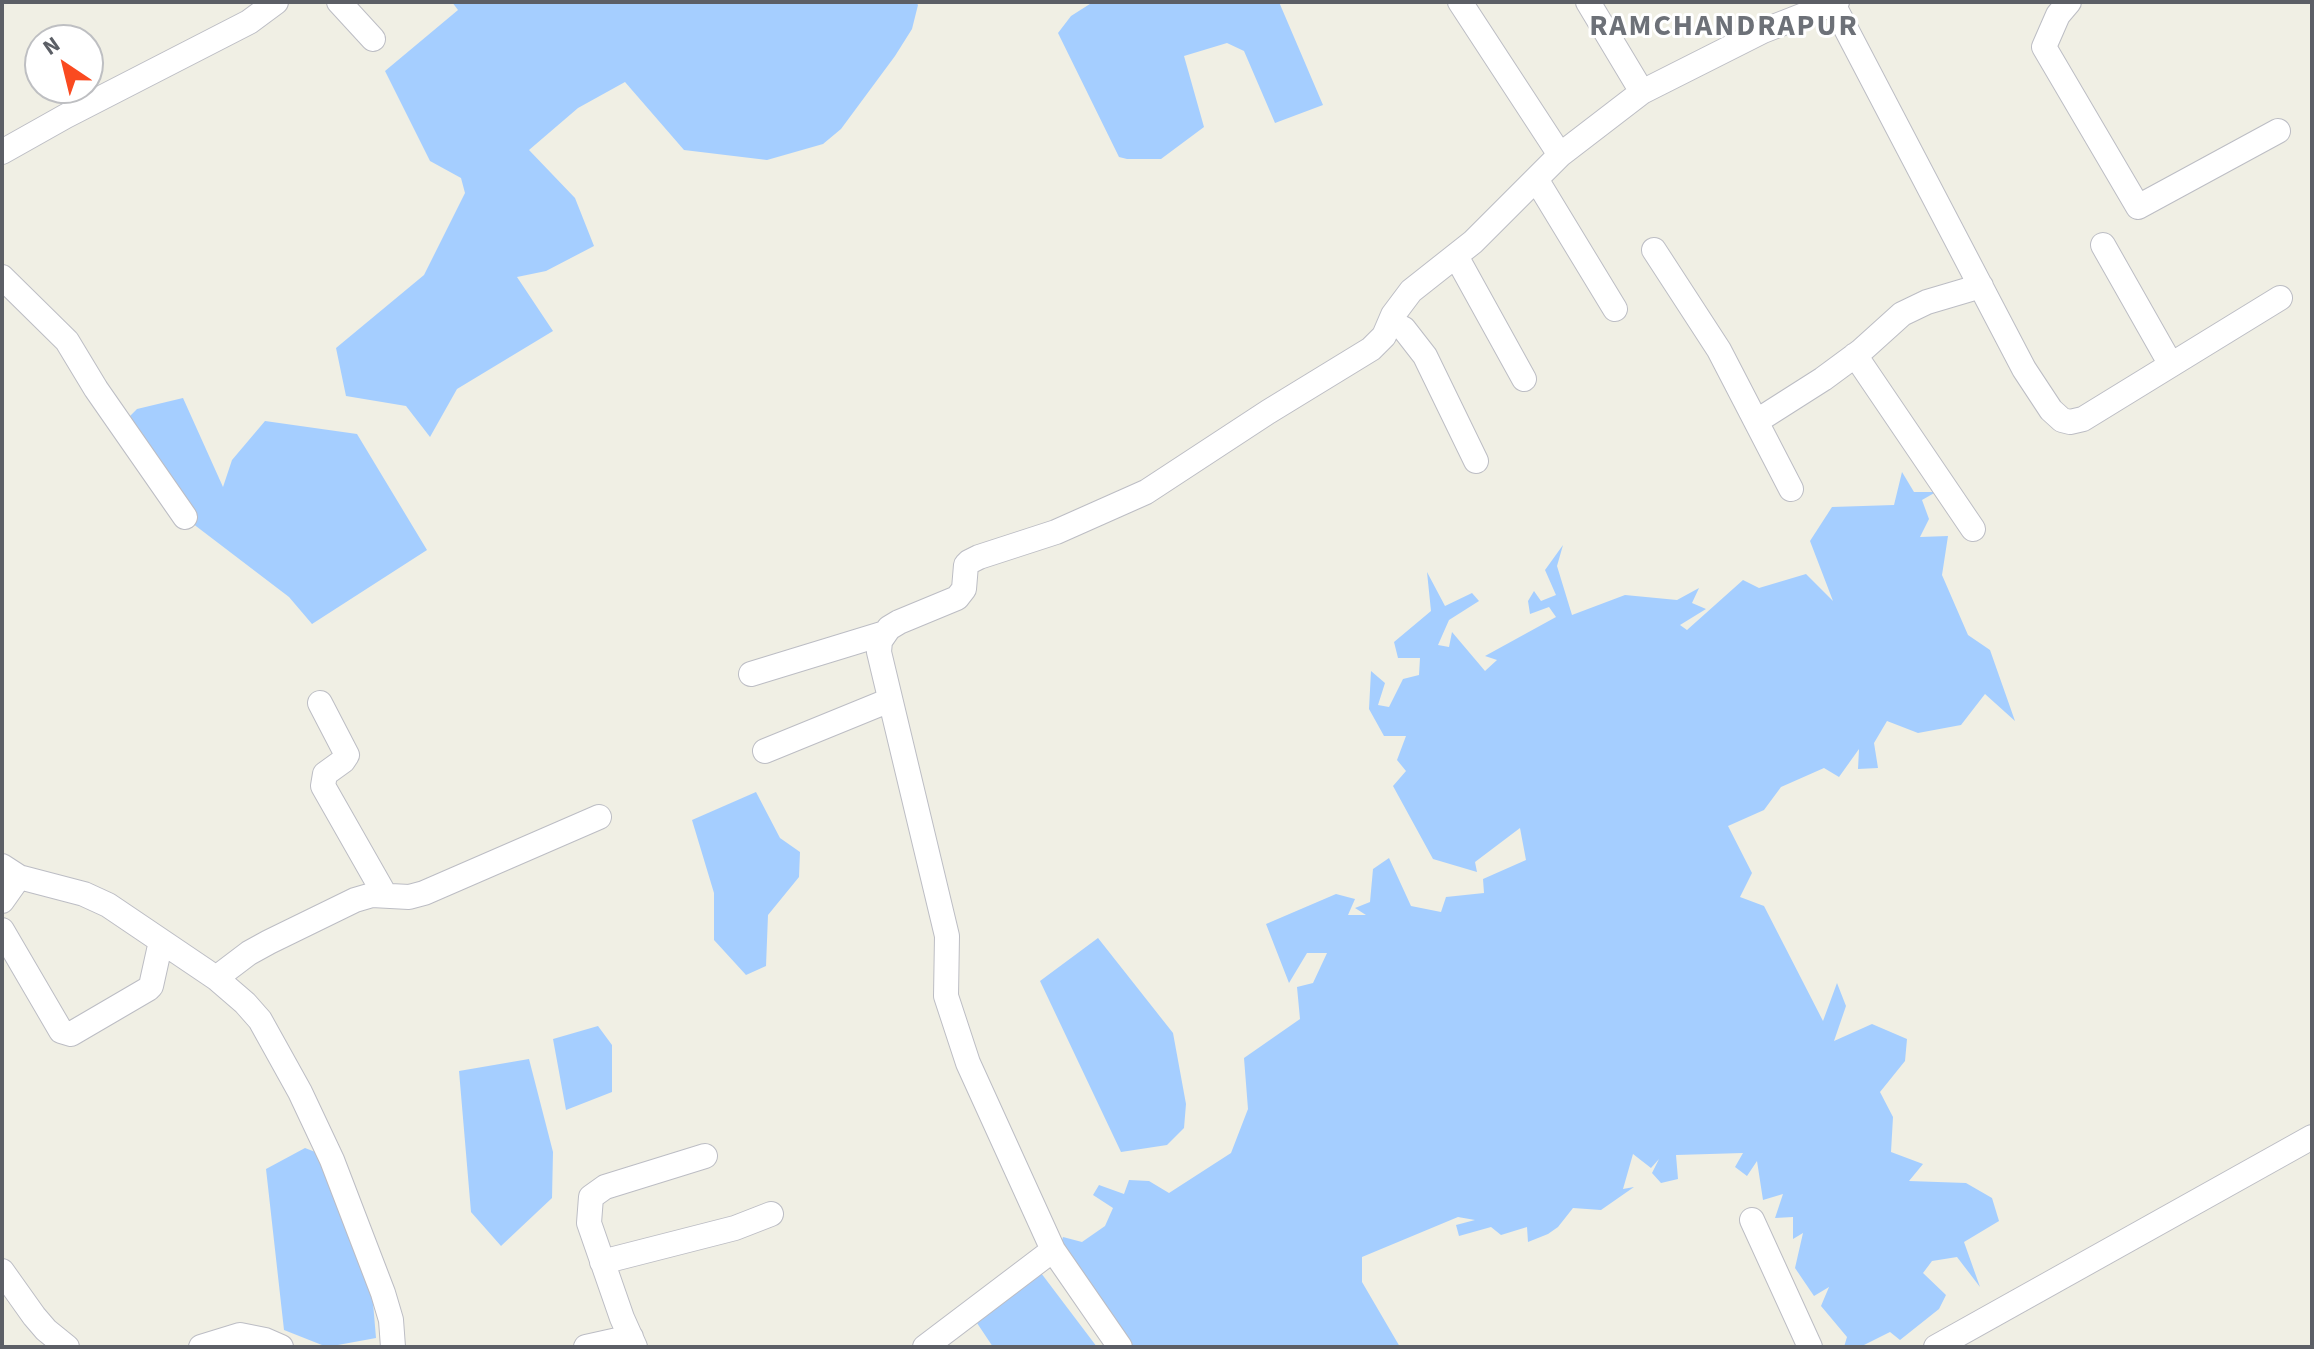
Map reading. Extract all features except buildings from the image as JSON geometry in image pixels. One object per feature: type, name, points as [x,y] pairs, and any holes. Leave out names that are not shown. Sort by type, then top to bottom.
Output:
[{"type":"street","points":[[2,152],[249,22],[276,2]]},
{"type":"street","points":[[339,2],[373,39]]},
{"type":"street","points":[[1460,2],[1560,155]]},
{"type":"street","points":[[1588,2],[1642,92]]},
{"type":"street","points":[[2069,2],[2058,15],[2044,47],[2138,207],[2278,131]]},
{"type":"street","points":[[1120,1347],[1053,1250],[968,1063],[946,996],[947,936],[879,652],[885,633],[899,622],[957,598],[964,589],[966,565],[979,557],[1056,532],[1160,483],[1371,349],[1384,336],[1403,299],[1411,291],[1456,256],[1560,155],[1642,92],[1763,31],[1835,3],[2024,369],[2051,410],[2062,420],[2083,419],[2280,298]]},
{"type":"street","points":[[1536,179],[1615,309]]},
{"type":"street","points":[[2103,245],[2171,365]]},
{"type":"street","points":[[1654,250],[1719,350],[1791,489]]},
{"type":"street","points":[[1456,256],[1524,379]]},
{"type":"street","points":[[2,277],[67,341],[96,389],[185,517]]},
{"type":"street","points":[[1757,421],[1855,355],[1902,314],[1927,302],[1981,286]]},
{"type":"street","points":[[1390,322],[1404,329],[1425,356],[1476,461]]},
{"type":"street","points":[[1855,355],[1973,529]]},
{"type":"street","points":[[751,674],[885,633]]},
{"type":"street","points":[[765,751],[890,700]]},
{"type":"street","points":[[320,703],[347,755],[325,774],[323,786],[385,895]]},
{"type":"street","points":[[216,978],[269,942],[365,897],[409,897],[424,893],[599,817]]},
{"type":"street","points":[[2,901],[11,871],[94,898],[216,978],[260,1020],[332,1160],[383,1293],[391,1320],[393,1347]]},
{"type":"street","points":[[2,930],[61,1031],[71,1034],[151,986],[161,941]]},
{"type":"street","points":[[1936,1347],[2312,1137]]},
{"type":"street","points":[[586,1347],[633,1342],[589,1223],[591,1197],[605,1187],[705,1156]]},
{"type":"street","points":[[602,1262],[735,1228],[771,1214]]},
{"type":"street","points":[[1752,1220],[1810,1347]]},
{"type":"street","points":[[925,1347],[1053,1250]]},
{"type":"street","points":[[2,1271],[34,1316],[67,1347]]},
{"type":"street","points":[[201,1347],[240,1335],[281,1347]]},
{"type":"water","points":[[452,2],[916,2],[918,5],[912,29],[895,56],[841,129],[823,144],[767,160],[684,150],[625,82],[578,108],[529,150],[575,198],[594,246],[546,271],[517,277],[553,331],[457,389],[430,437],[406,406],[346,396],[336,348],[424,275],[465,193],[461,178],[430,161],[385,71],[458,10]]},
{"type":"water","points":[[1093,2],[1279,2],[1323,105],[1275,123],[1244,51],[1227,43],[1184,56],[1204,127],[1161,159],[1119,157],[1058,33],[1071,16]]},
{"type":"water","points":[[183,398],[223,487],[232,460],[265,421],[357,434],[427,550],[312,624],[289,597],[188,520],[122,424],[137,409]]},
{"type":"water","points":[[1902,472],[1914,492],[1936,492],[1922,500],[1929,519],[1920,537],[1948,536],[1942,575],[1968,635],[1990,650],[2015,721],[1985,694],[1961,725],[1918,733],[1887,721],[1874,743],[1878,768],[1858,769],[1859,749],[1839,777],[1824,768],[1781,787],[1764,810],[1728,826],[1752,873],[1740,897],[1764,906],[1823,1021],[1837,983],[1846,1006],[1834,1041],[1872,1024],[1907,1039],[1905,1061],[1880,1092],[1893,1117],[1891,1152],[1923,1164],[1909,1181],[1966,1183],[1992,1198],[1999,1221],[1964,1242],[1980,1287],[1957,1257],[1932,1261],[1923,1273],[1946,1295],[1939,1309],[1900,1340],[1890,1332],[1860,1347],[1844,1347],[1847,1337],[1821,1306],[1829,1287],[1814,1296],[1795,1268],[1803,1233],[1793,1239],[1793,1217],[1775,1218],[1783,1194],[1763,1200],[1757,1161],[1747,1176],[1735,1167],[1743,1153],[1676,1155],[1678,1179],[1661,1183],[1652,1173],[1659,1159],[1651,1168],[1633,1154],[1623,1189],[1634,1187],[1601,1210],[1573,1208],[1558,1227],[1528,1242],[1527,1227],[1501,1235],[1491,1227],[1459,1236],[1456,1225],[1475,1220],[1458,1217],[1362,1257],[1362,1282],[1400,1347],[1122,1347],[1059,1249],[1063,1237],[1082,1242],[1105,1226],[1113,1208],[1093,1195],[1099,1185],[1124,1194],[1129,1180],[1149,1181],[1169,1193],[1231,1153],[1248,1109],[1244,1058],[1300,1019],[1297,987],[1313,983],[1327,953],[1307,953],[1289,983],[1266,924],[1336,894],[1355,899],[1348,915],[1366,915],[1355,908],[1370,902],[1373,869],[1389,858],[1411,906],[1441,912],[1446,897],[1484,893],[1483,879],[1526,860],[1520,828],[1475,862],[1477,872],[1433,859],[1393,786],[1406,771],[1397,760],[1406,736],[1384,736],[1369,709],[1371,671],[1385,683],[1378,705],[1389,707],[1403,679],[1419,675],[1420,658],[1398,658],[1394,642],[1431,611],[1427,572],[1445,606],[1472,593],[1479,601],[1449,620],[1438,645],[1449,647],[1452,632],[1485,671],[1497,660],[1485,656],[1556,617],[1549,607],[1530,614],[1528,601],[1534,591],[1541,601],[1556,595],[1545,570],[1563,545],[1557,566],[1572,615],[1625,595],[1677,600],[1699,588],[1692,603],[1706,609],[1680,625],[1687,630],[1743,580],[1759,588],[1806,574],[1833,601],[1810,541],[1832,507],[1894,505]]},
{"type":"water","points":[[756,792],[780,838],[800,852],[799,877],[768,915],[766,966],[746,975],[714,940],[714,893],[692,820]]},
{"type":"water","points":[[1098,938],[1173,1033],[1186,1104],[1184,1128],[1167,1145],[1121,1152],[1040,981]]},
{"type":"water","points":[[598,1026],[612,1045],[612,1092],[566,1110],[553,1039]]},
{"type":"water","points":[[529,1059],[553,1152],[552,1198],[501,1246],[471,1212],[459,1071]]},
{"type":"water","points":[[305,1148],[328,1157],[370,1267],[376,1338],[327,1347],[284,1330],[266,1169]]},
{"type":"water","points":[[1038,1269],[1097,1347],[993,1347],[975,1320]]},
{"type":"district","name":"RAMCHANDRAPUR","points":[[1724,28]]}]
